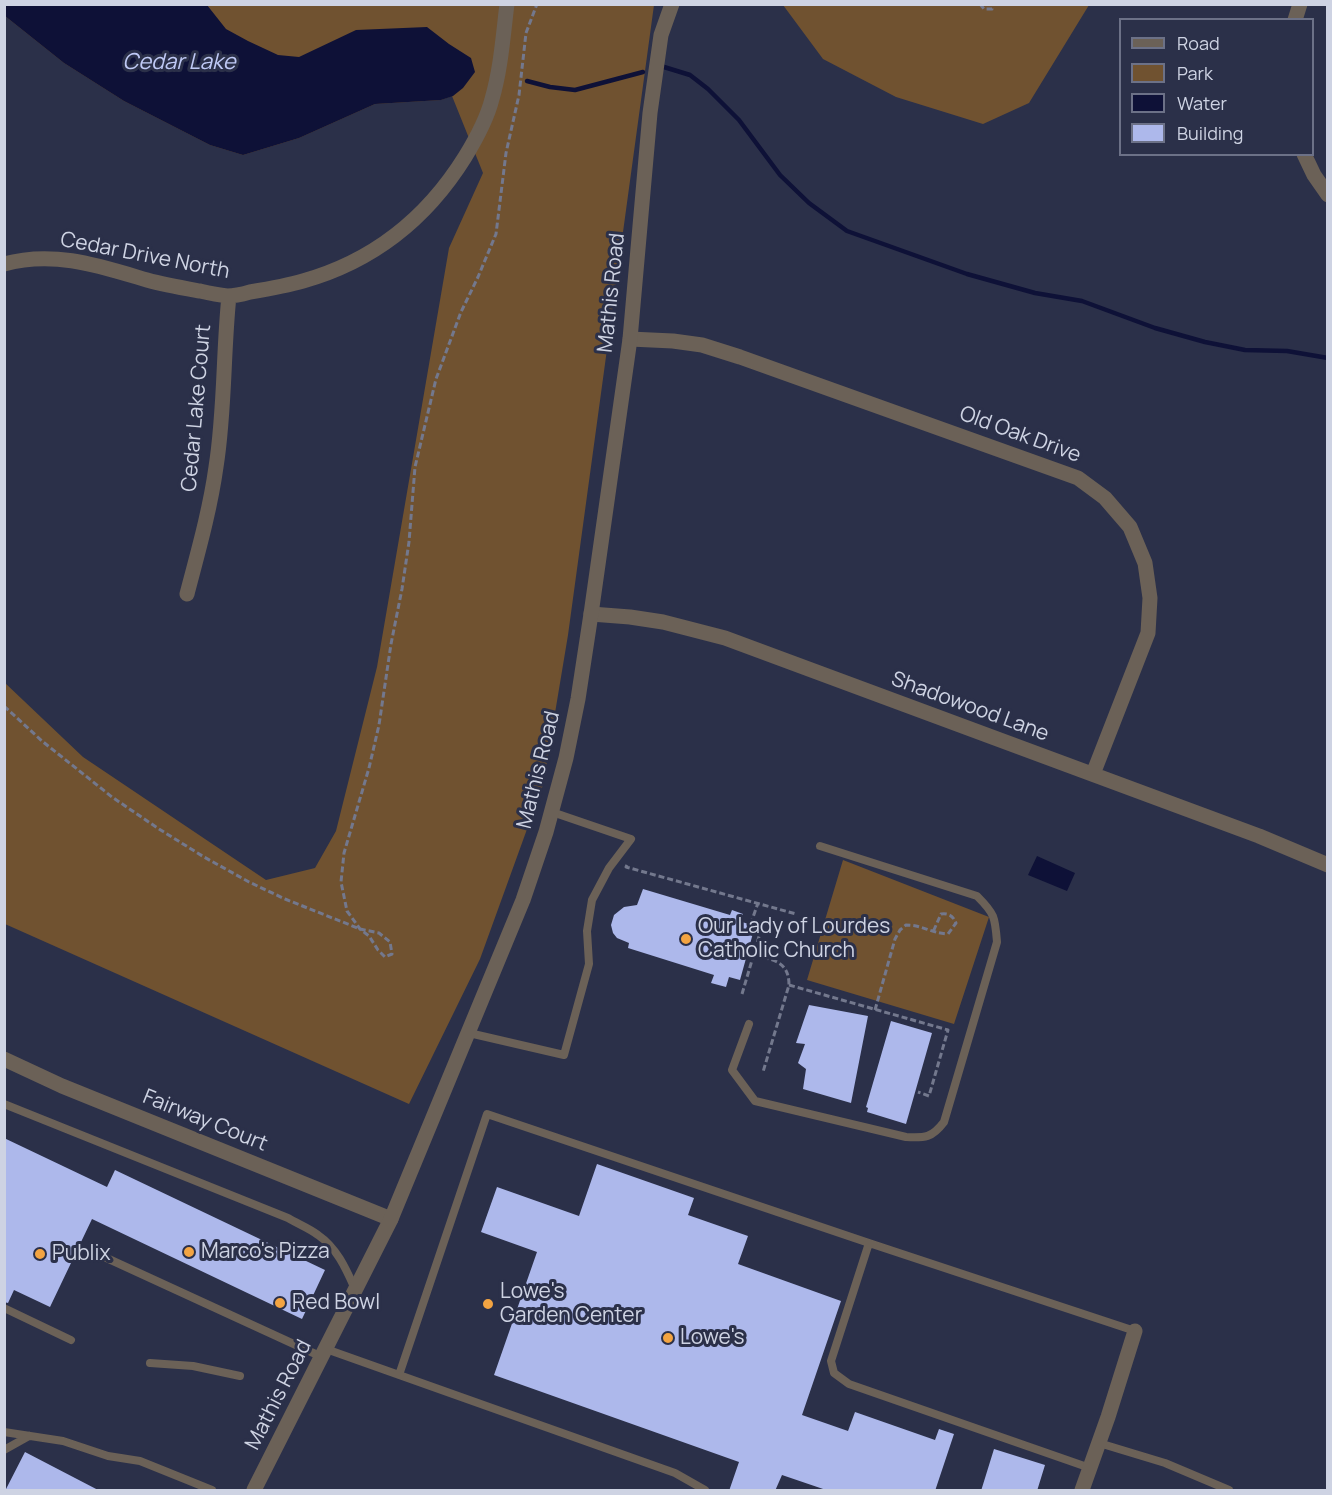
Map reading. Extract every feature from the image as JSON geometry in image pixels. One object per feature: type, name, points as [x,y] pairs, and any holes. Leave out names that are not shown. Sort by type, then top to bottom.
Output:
[{"type":"street","name":"Cedar Drive North","points":[[4,264],[44,258],[66,259],[95,264],[182,288],[229,296],[318,277],[372,252],[420,215],[440,193],[470,148],[484,122],[492,100],[500,66],[507,4]]},
{"type":"street","name":"Mathis Road","points":[[254,1491],[391,1219],[523,900],[552,812],[576,709],[591,614],[630,339],[650,113],[662,35],[672,4]]},
{"type":"street","points":[[1305,156],[1314,175],[1328,195]]},
{"type":"street","name":"Cedar Lake Court","points":[[187,594],[216,467],[222,418],[229,296]]},
{"type":"street","name":"Old Oak Drive","points":[[630,339],[673,340],[702,345],[740,357],[1078,478],[1105,498],[1130,527],[1145,563],[1150,598],[1148,633],[1093,774]]},
{"type":"street","name":"Shadowood Lane","points":[[591,614],[663,622],[725,638],[1259,836],[1328,865]]},
{"type":"street","name":"Fairway Court","points":[[4,1059],[62,1086],[391,1219]]},
{"type":"street","points":[[1082,1491],[1135,1331]]},
{"type":"lane","points":[[468,1033],[564,1055],[589,964],[587,931],[592,900],[609,868],[631,839],[552,812]]},
{"type":"lane","points":[[748,1024],[732,1070],[755,1101],[906,1137],[925,1138],[936,1132],[944,1122],[997,942],[996,921],[988,907],[977,896],[820,846]]},
{"type":"lane","points":[[4,1104],[288,1218],[319,1235],[334,1249],[346,1268],[355,1291]]},
{"type":"lane","points":[[399,1375],[487,1114],[1135,1331]]},
{"type":"lane","points":[[870,1243],[831,1361],[834,1373],[849,1384],[1090,1468]]},
{"type":"lane","points":[[100,1255],[324,1353],[399,1375],[675,1473],[705,1491]]},
{"type":"lane","points":[[4,1308],[71,1340]]},
{"type":"lane","points":[[150,1363],[193,1366],[240,1376]]},
{"type":"lane","points":[[4,1432],[63,1442],[108,1456],[140,1461],[212,1491]]},
{"type":"lane","points":[[4,1450],[29,1436]]},
{"type":"lane","points":[[1099,1443],[1165,1463],[1229,1491]]},
{"type":"path","points":[[4,706],[67,762],[159,829],[249,882],[294,903],[360,929],[378,933],[390,942],[392,954],[385,957],[369,936],[360,929],[347,911],[341,882],[344,853],[379,725],[402,589],[415,467],[436,379],[461,312],[496,234],[506,153],[519,95],[526,33],[537,4]]},
{"type":"path","points":[[980,4],[984,9],[992,9],[992,4]]},
{"type":"path","points":[[625,848],[630,851],[626,867],[796,914]]},
{"type":"path","points":[[742,994],[763,923],[752,920],[758,903]]},
{"type":"path","points":[[875,1010],[895,939],[900,930],[906,925],[916,925],[933,932],[948,934],[956,923],[953,917],[941,914],[933,932]]},
{"type":"path","points":[[754,954],[778,962],[789,975],[789,985],[763,1071]]},
{"type":"path","points":[[789,985],[948,1030],[929,1096],[918,1092]]},
{"type":"green space","points":[[5,5],[654,5],[568,635],[543,785],[480,959],[409,1104],[5,924],[4,682],[83,757],[266,880],[315,868],[336,831],[377,667],[449,248],[483,173],[452,96],[441,100],[375,104],[299,138],[243,155],[210,145],[124,101],[64,63],[5,16]]},
{"type":"green space","points":[[783,5],[1089,5],[1029,103],[983,124],[896,97],[823,59]]},
{"type":"green space","points":[[843,860],[989,917],[954,1024],[807,980]]},
{"type":"water","name":"Cedar Lake","points":[[4,5],[207,5],[226,29],[278,55],[299,57],[356,30],[427,27],[471,58],[475,72],[463,88],[453,96],[441,100],[375,104],[299,138],[243,155],[210,145],[124,101],[64,63],[5,16]]},
{"type":"water","points":[[1037,856],[1075,873],[1067,891],[1028,875]]},
{"type":"building","name":"Our Lady of Lourdes Catholic Church","points":[[643,889],[730,915],[732,910],[743,914],[742,922],[755,926],[740,980],[729,977],[726,987],[711,983],[714,975],[628,948],[629,943],[617,938],[611,925],[614,915],[624,907],[637,905]]},
{"type":"building","points":[[809,1005],[868,1016],[851,1103],[803,1089],[806,1069],[798,1063],[805,1044],[796,1043]]},
{"type":"building","points":[[891,1021],[932,1033],[906,1124],[867,1112],[866,1107]]},
{"type":"building","points":[[4,1138],[107,1187],[115,1170],[325,1270],[302,1319],[92,1219],[50,1307],[14,1290],[8,1303],[4,1302]]},
{"type":"building","name":"Lowe's","points":[[597,1164],[694,1198],[688,1215],[748,1236],[738,1264],[841,1301],[802,1415],[848,1431],[855,1412],[935,1440],[939,1429],[954,1434],[935,1491],[829,1491],[782,1475],[775,1491],[729,1491],[739,1462],[494,1375],[537,1252],[481,1232],[497,1187],[579,1216]]},
{"type":"building","points":[[994,1449],[1045,1465],[1037,1491],[981,1491]]},
{"type":"building","points":[[25,1452],[100,1491],[5,1491]]},
{"type":"waterway","points":[[664,67],[690,75],[708,89],[739,120],[780,175],[809,203],[847,231],[967,274],[1035,293],[1082,301],[1155,328],[1205,342],[1245,350],[1287,351],[1328,358]]},
{"type":"waterway","points":[[527,81],[575,90],[643,72]]},
{"type":"place","name":"Our Lady of Lourdes Catholic Church","points":[[686,939]]},
{"type":"place","name":"Marco's Pizza","points":[[189,1252]]},
{"type":"place","name":"Publix","points":[[40,1254]]},
{"type":"place","name":"Red Bowl","points":[[280,1303]]},
{"type":"place","name":"Lowe's Garden Center","points":[[488,1304]]},
{"type":"place","name":"Lowe's","points":[[668,1338]]}]
